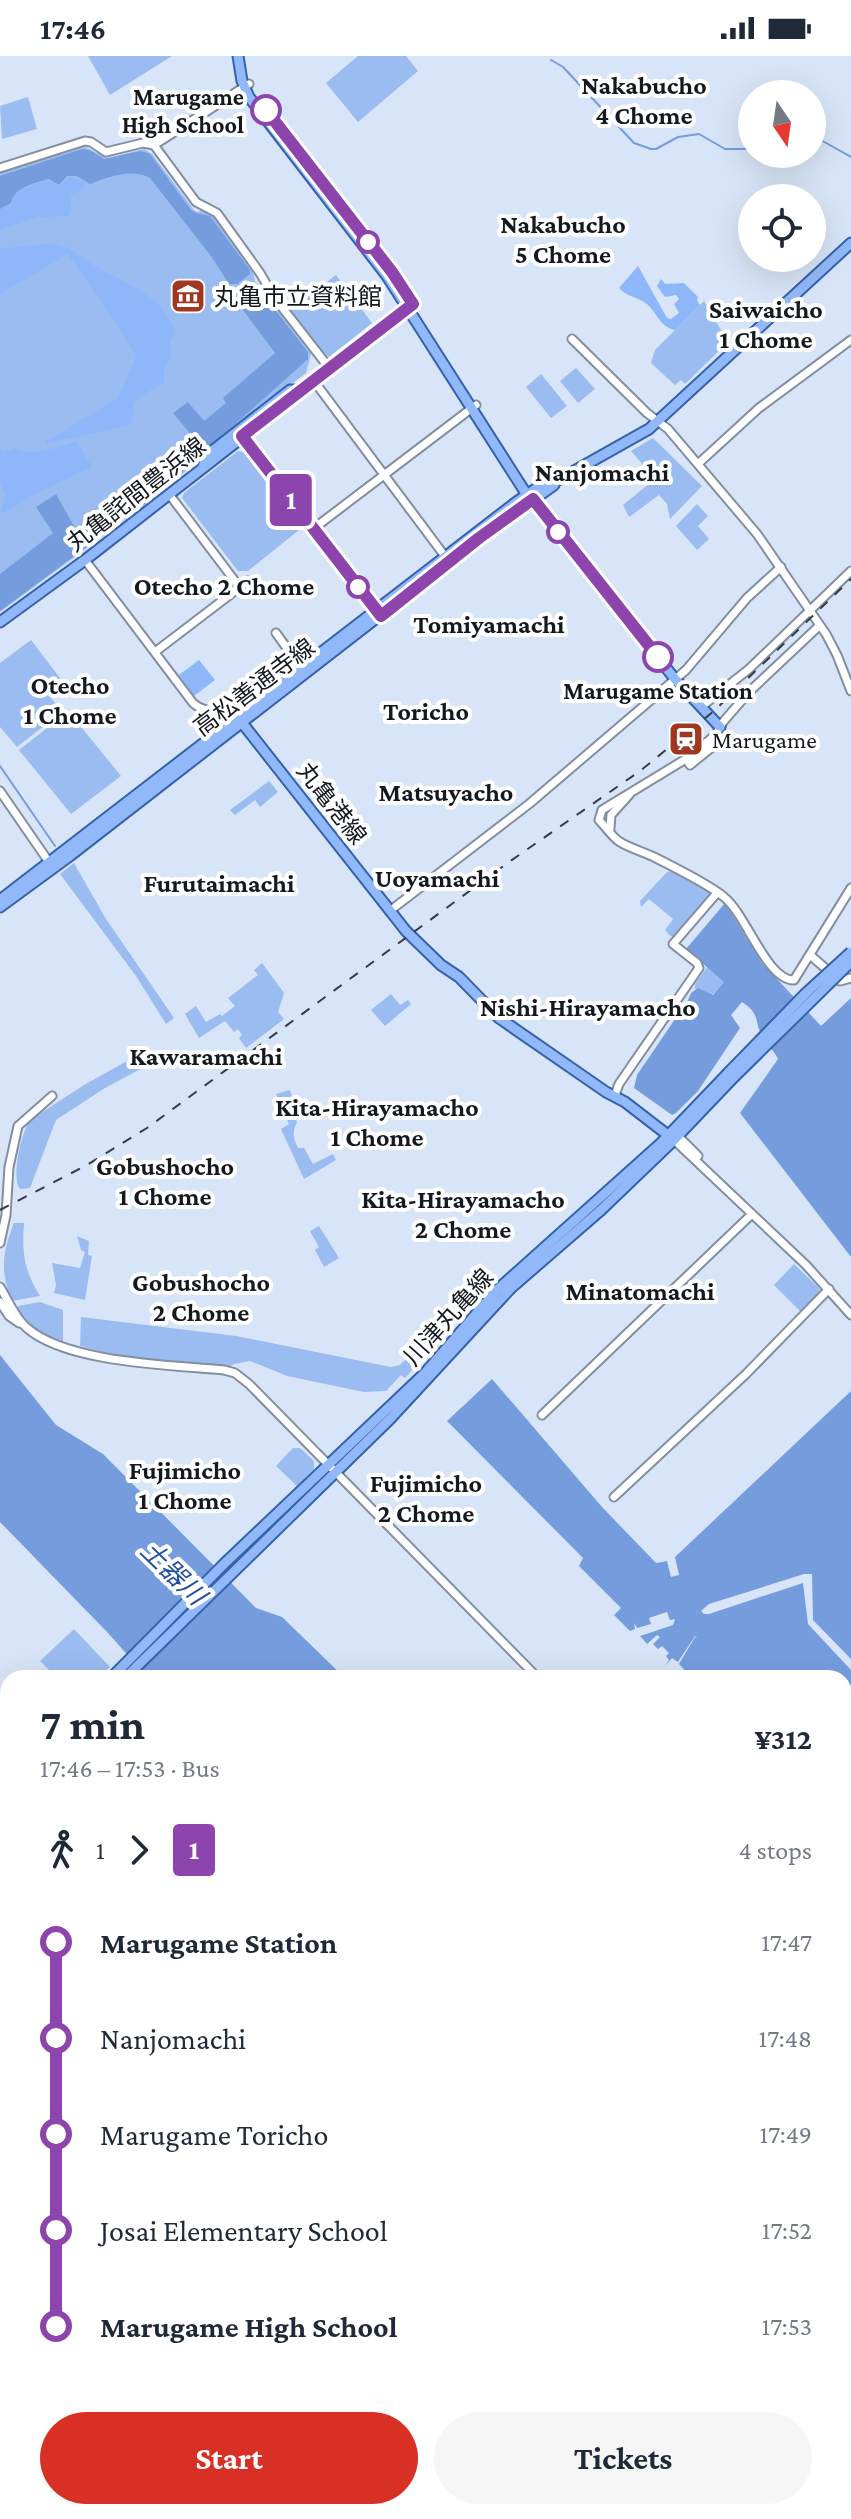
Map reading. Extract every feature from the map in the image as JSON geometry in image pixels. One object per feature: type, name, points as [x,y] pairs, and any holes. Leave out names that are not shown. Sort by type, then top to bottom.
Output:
[{"type":"main road","points":[[240,56],[251,101],[410,306],[531,495],[720,727]]},
{"type":"main road","points":[[531,495],[657,422],[851,243]]},
{"type":"main road","name":"丸亀詫間豊浜線","points":[[0,622],[85,560],[410,306]]},
{"type":"main road","points":[[203,467],[207,455],[290,390],[302,390]]},
{"type":"main road","name":"高松善通寺線","points":[[0,907],[531,495]]},
{"type":"main road","name":"丸亀港線","points":[[239,720],[406,931],[427,952],[459,977],[499,1018],[606,1092],[628,1097],[674,1135]]},
{"type":"main road","name":"高松善通寺線","points":[[0,900],[51,866]]},
{"type":"main road","name":"川津丸亀線","points":[[123,1670],[234,1572],[425,1373],[497,1290],[674,1135],[806,993],[851,952]]},
{"type":"main road","name":"川津丸亀線","points":[[732,1074],[851,962]]},
{"type":"main road","name":"川津丸亀線","points":[[128,1670],[225,1563],[332,1470]]},
{"type":"street","points":[[0,168],[85,141],[106,152],[143,143],[154,145],[246,86]]},
{"type":"street","points":[[154,145],[196,202],[217,213],[274,297],[330,369]]},
{"type":"street","points":[[572,339],[657,422],[668,429],[699,463],[781,567],[810,610],[834,647],[851,691]]},
{"type":"street","points":[[699,463],[765,404],[851,340]]},
{"type":"street","points":[[314,381],[447,559]]},
{"type":"street","points":[[313,529],[474,406]]},
{"type":"street","points":[[242,436],[378,613]]},
{"type":"street","points":[[169,494],[242,590]]},
{"type":"street","points":[[85,560],[198,707],[210,712],[230,713],[239,720]]},
{"type":"street","points":[[391,910],[594,751],[697,659],[747,598],[781,567]]},
{"type":"street","points":[[701,707],[733,684],[851,571]]},
{"type":"street","points":[[155,652],[242,590],[248,581]]},
{"type":"street","points":[[819,626],[749,692],[720,727],[717,738],[690,761],[674,766],[620,798],[600,814],[599,820],[610,829],[616,840],[723,896],[734,907],[765,958],[786,979],[794,980],[851,888]]},
{"type":"street","points":[[276,633],[303,671]]},
{"type":"street","points":[[0,791],[51,866]]},
{"type":"street","points":[[615,1095],[619,1084],[699,968],[673,944],[717,893]]},
{"type":"street","points":[[810,955],[840,981],[851,978]]},
{"type":"street","points":[[0,1243],[6,1215],[6,1188],[18,1126],[52,1096]]},
{"type":"street","points":[[674,1135],[829,1289],[851,1315]]},
{"type":"street","points":[[0,1148],[12,1151]]},
{"type":"street","points":[[542,1415],[752,1214]]},
{"type":"street","points":[[0,1287],[24,1327]]},
{"type":"street","points":[[614,1497],[746,1374],[829,1289]]},
{"type":"street","points":[[0,1302],[9,1316],[50,1343],[127,1361],[235,1373],[530,1670]]},
{"type":"shaded area","points":[[88,56],[172,56],[110,95]]},
{"type":"shaded area","points":[[358,56],[406,56],[418,71],[358,122],[326,83]]},
{"type":"shaded area","points":[[28,97],[37,129],[2,139],[0,106]]},
{"type":"shaded area","points":[[85,147],[107,158],[144,149],[152,154],[194,210],[203,210],[213,216],[253,272],[255,281],[311,354],[306,373],[244,419],[159,495],[0,612],[0,173]]},
{"type":"shaded area","points":[[70,177],[85,182],[84,190],[71,194],[69,216],[39,217],[0,230],[0,209],[12,203],[17,194],[46,181],[58,187]]},
{"type":"shaded area","points":[[51,243],[70,249],[142,291],[161,307],[175,332],[170,342],[171,357],[164,371],[164,383],[134,403],[130,425],[46,444],[118,398],[136,357],[68,254],[0,294],[0,249]]},
{"type":"shaded area","points":[[638,266],[667,318],[671,319],[679,313],[674,304],[679,299],[676,295],[665,297],[657,286],[661,279],[665,284],[684,283],[698,297],[700,305],[675,330],[662,323],[647,304],[619,288]]},
{"type":"shaded area","points":[[336,275],[372,323],[329,357],[289,311]]},
{"type":"shaded area","points":[[704,301],[728,342],[685,384],[681,380],[675,385],[651,363],[655,350]]},
{"type":"shaded area","points":[[576,368],[595,389],[578,403],[560,381]]},
{"type":"shaded area","points":[[541,374],[567,406],[551,418],[526,387]]},
{"type":"shaded area","points":[[653,438],[702,486],[670,519],[667,504],[659,495],[629,517],[623,505],[655,479],[631,451]]},
{"type":"shaded area","points":[[77,442],[92,467],[1,512],[5,495],[0,483],[0,449],[4,452],[14,448],[36,452]]},
{"type":"shaded area","points":[[238,451],[244,452],[300,524],[299,530],[248,571],[238,571],[182,498],[184,493]]},
{"type":"shaded area","points":[[697,504],[708,516],[698,526],[709,539],[697,550],[676,526]]},
{"type":"shaded area","points":[[31,640],[60,678],[45,690],[62,712],[17,747],[0,727],[0,663]]},
{"type":"shaded area","points":[[199,660],[215,680],[194,696],[179,675]]},
{"type":"shaded area","points":[[65,714],[73,717],[121,776],[71,814],[19,750]]},
{"type":"shaded area","points":[[269,781],[278,792],[260,807],[255,800],[235,815],[230,810]]},
{"type":"shaded area","points":[[74,863],[106,919],[174,1018],[166,1024],[136,976],[60,874]]},
{"type":"shaded area","points":[[673,871],[709,892],[710,896],[675,937],[665,930],[673,919],[649,899],[641,907],[640,901],[667,872]]},
{"type":"shaded area","points":[[262,963],[284,993],[278,1012],[284,1019],[246,1048],[239,1038],[242,1035],[238,1029],[234,1032],[225,1021],[199,1038],[185,1014],[196,1006],[206,1022],[220,1014],[222,1016],[235,1006],[228,998],[258,975],[254,970]]},
{"type":"shaded area","points":[[707,967],[725,982],[711,996],[695,989]]},
{"type":"shaded area","points":[[391,994],[400,1005],[408,1000],[411,1004],[385,1026],[371,1010]]},
{"type":"shaded area","points":[[145,1051],[150,1064],[105,1088],[56,1120],[30,1188],[20,1189],[16,1175],[18,1155],[30,1120]]},
{"type":"shaded area","points":[[290,1090],[293,1100],[288,1103],[297,1122],[294,1135],[298,1148],[304,1148],[313,1164],[333,1154],[336,1160],[304,1179],[281,1129],[289,1124],[276,1094]]},
{"type":"shaded area","points":[[14,1223],[24,1223],[25,1261],[40,1296],[12,1301],[4,1262]]},
{"type":"shaded area","points":[[319,1226],[339,1258],[324,1267],[315,1250],[319,1247],[310,1231]]},
{"type":"shaded area","points":[[77,1236],[89,1241],[88,1255],[92,1256],[85,1300],[54,1293],[56,1285],[52,1263],[80,1268],[85,1252],[81,1250]]},
{"type":"shaded area","points":[[794,1264],[820,1292],[800,1311],[774,1285]]},
{"type":"shaded area","points":[[40,1302],[63,1310],[63,1342],[36,1330],[17,1309],[18,1306]]},
{"type":"shaded area","points":[[81,1317],[236,1336],[391,1367],[400,1365],[447,1320],[452,1327],[405,1378],[401,1375],[386,1391],[364,1392],[287,1376],[250,1361],[228,1368],[114,1355],[80,1346]]},
{"type":"shaded area","points":[[293,1448],[300,1448],[314,1461],[314,1469],[297,1486],[276,1466]]},
{"type":"shaded area","points":[[74,1629],[110,1667],[107,1670],[49,1670],[40,1661]]},
{"type":"water","points":[[82,149],[90,150],[104,159],[141,151],[150,154],[191,210],[210,216],[250,274],[237,284],[229,284],[150,178],[143,175],[120,175],[90,184],[77,176],[67,176],[59,185],[49,179],[21,189],[11,203],[0,209],[0,176]]},
{"type":"water","points":[[255,284],[308,352],[308,359],[163,489],[150,471],[194,438],[173,413],[188,402],[204,421],[226,403],[223,398],[275,353],[234,298]]},
{"type":"water","points":[[144,475],[158,494],[0,611],[0,574],[53,533],[36,507],[56,494],[75,528],[124,495],[122,491]]},
{"type":"water","points":[[725,903],[762,963],[821,1026],[851,998],[851,1257],[740,1113],[778,1059],[762,1036],[755,1014],[748,1006],[742,1002],[731,1015],[740,1028],[698,1091],[676,1113],[672,1115],[634,1088],[637,1075],[691,993],[698,988],[713,995],[724,982],[686,949]]},
{"type":"water","name":"土器川","points":[[0,1355],[56,1425],[103,1454],[256,1608],[282,1617],[337,1670],[141,1670],[0,1522]]},
{"type":"water","points":[[492,1379],[602,1507],[656,1563],[667,1561],[671,1577],[679,1575],[675,1557],[851,1391],[851,1659],[813,1620],[812,1574],[709,1604],[701,1611],[709,1614],[803,1583],[808,1624],[851,1670],[685,1670],[679,1664],[697,1638],[695,1636],[678,1662],[672,1658],[665,1666],[669,1653],[662,1646],[658,1649],[653,1644],[660,1637],[657,1635],[647,1644],[640,1636],[673,1625],[675,1619],[670,1620],[667,1612],[649,1618],[651,1624],[637,1628],[634,1623],[635,1629],[630,1631],[614,1615],[621,1608],[579,1566],[583,1558],[447,1421]]},
{"type":"waterway","points":[[551,60],[563,67],[634,143],[656,149],[678,137],[699,134],[725,149],[738,149]]},
{"type":"waterway","points":[[826,143],[851,157]]},
{"type":"waterway","points":[[0,766],[55,846]]},
{"type":"railway","points":[[0,1210],[87,1165],[147,1128],[509,862],[640,771],[714,711],[851,579]]},
{"type":"bus line","name":"1","points":[[266,110],[392,272],[413,304],[242,436],[381,616],[533,499],[658,657]]},
{"type":"place","name":"Marugame High School","points":[[266,110]]},
{"type":"place","name":"丸亀市立資料館","points":[[188,296]]},
{"type":"place","name":"Marugame Station","points":[[658,657]]},
{"type":"place","name":"Marugame","points":[[686,739]]},
{"type":"district","name":"Nakabucho 4 Chome","points":[[644,100]]},
{"type":"district","name":"Nakabucho 5 Chome","points":[[563,239]]},
{"type":"district","name":"Saiwaicho 1 Chome","points":[[766,324]]},
{"type":"district","name":"Nanjomachi","points":[[602,472]]},
{"type":"district","name":"Otecho 2 Chome","points":[[224,586]]},
{"type":"district","name":"Tomiyamachi","points":[[489,624]]},
{"type":"district","name":"Otecho 1 Chome","points":[[70,700]]},
{"type":"district","name":"Toricho","points":[[426,711]]},
{"type":"district","name":"Matsuyacho","points":[[446,792]]},
{"type":"district","name":"Uoyamachi","points":[[437,878]]},
{"type":"district","name":"Furutaimachi","points":[[219,883]]},
{"type":"district","name":"Nishi-Hirayamacho","points":[[588,1007]]},
{"type":"district","name":"Kawaramachi","points":[[206,1056]]},
{"type":"district","name":"Kita-Hirayamacho 1 Chome","points":[[377,1122]]},
{"type":"district","name":"Gobushocho 1 Chome","points":[[165,1181]]},
{"type":"district","name":"Kita-Hirayamacho 2 Chome","points":[[463,1214]]},
{"type":"district","name":"Minatomachi","points":[[640,1291]]},
{"type":"district","name":"Gobushocho 2 Chome","points":[[201,1297]]},
{"type":"district","name":"Fujimicho 1 Chome","points":[[185,1485]]},
{"type":"district","name":"Fujimicho 2 Chome","points":[[426,1498]]}]
